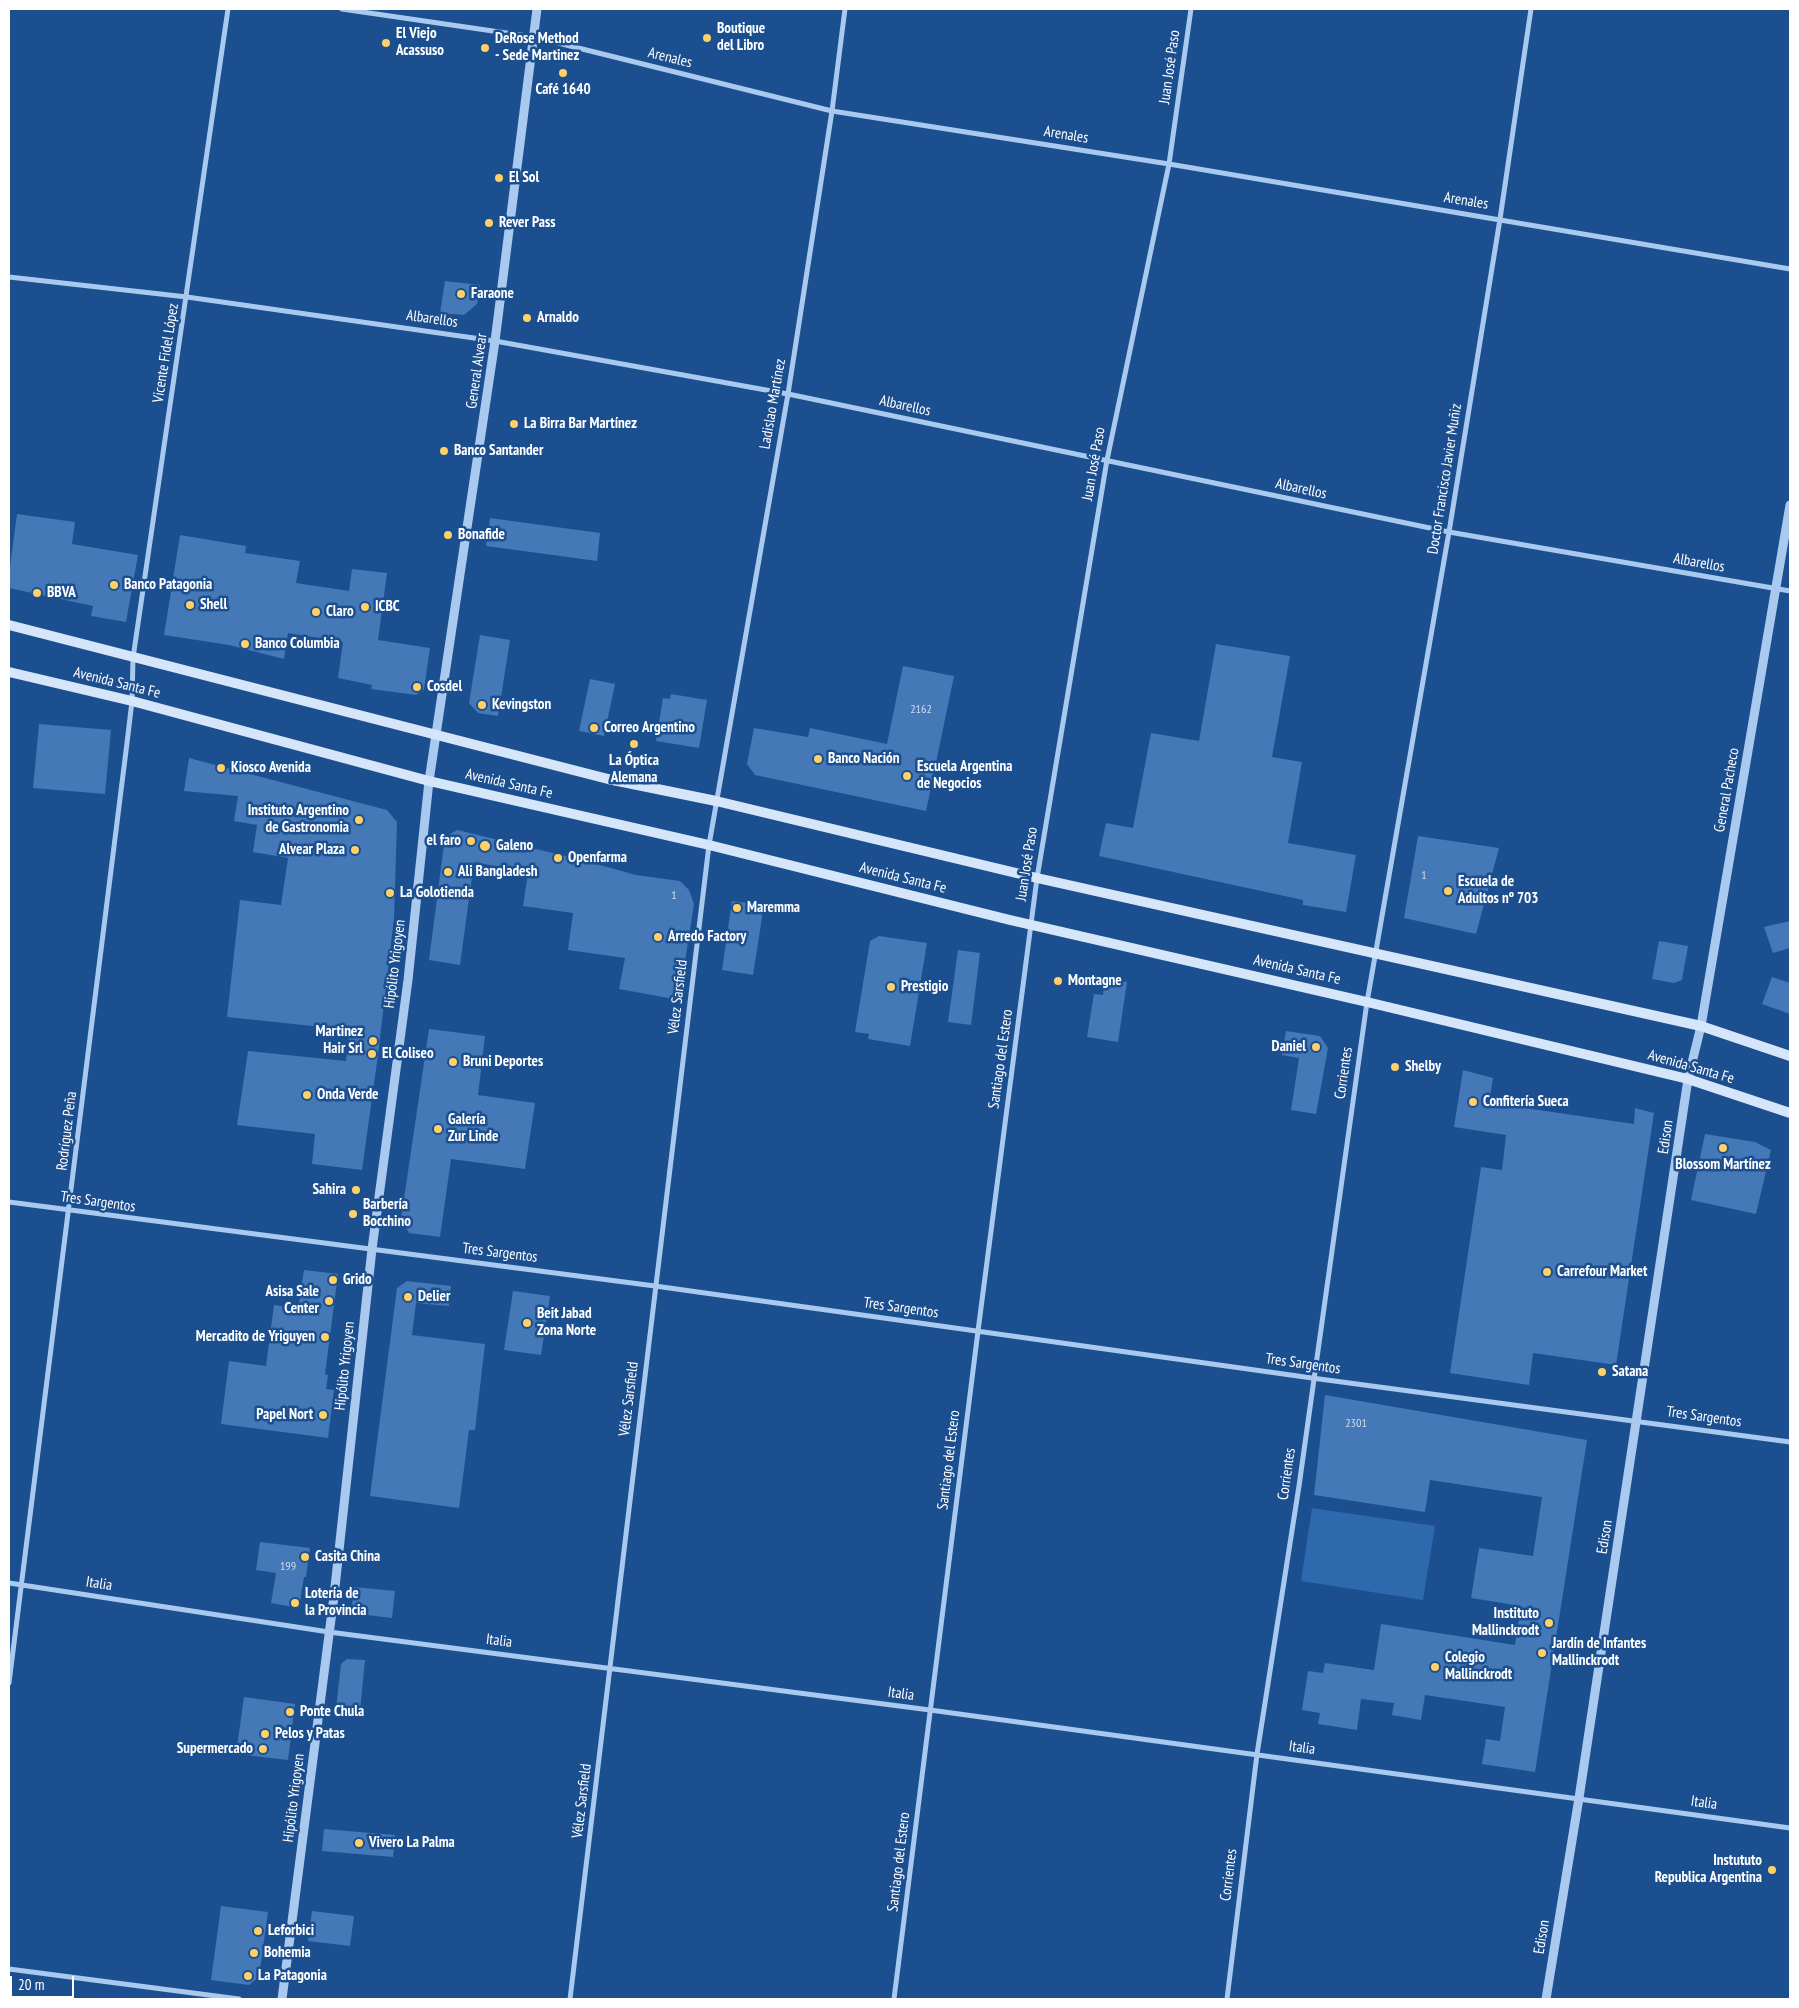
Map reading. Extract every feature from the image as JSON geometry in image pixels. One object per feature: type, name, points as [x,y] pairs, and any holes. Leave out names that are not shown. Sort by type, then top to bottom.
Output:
[{"type":"main road","name":"Avenida Santa Fe","points":[[9,625],[608,779],[716,801],[1037,878],[1700,1026],[1790,1056]]},
{"type":"main road","name":"Avenida Santa Fe","points":[[9,672],[132,701],[429,781],[709,845],[1031,925],[1367,1002],[1688,1079],[1790,1113]]},
{"type":"street","name":"Vicente Fidel López","points":[[132,701],[133,658],[228,9]]},
{"type":"street","name":"Arenales","points":[[342,9],[534,37],[832,111],[1168,164],[1790,269]]},
{"type":"street","name":"General Alvear","points":[[437,736],[495,341],[537,9]]},
{"type":"street","name":"Ladislao Martínez","points":[[716,801],[788,394],[832,111],[845,9]]},
{"type":"street","name":"Juan José Paso","points":[[1031,925],[1037,878],[1107,460],[1168,164],[1192,9]]},
{"type":"street","name":"Doctor Francisco Javier Muñiz","points":[[1375,953],[1449,532],[1500,219],[1531,9]]},
{"type":"street","name":"Albarellos","points":[[9,277],[187,297],[495,341],[788,394],[1449,532],[1790,591]]},
{"type":"street","name":"General Pacheco","points":[[1688,1079],[1700,1026],[1790,505]]},
{"type":"street","name":"Rodríguez Peña","points":[[9,1683],[20,1585],[70,1211],[132,701]]},
{"type":"street","name":"Hipólito Yrigoyen","points":[[282,1999],[329,1632],[372,1249],[408,980],[429,781],[437,736]]},
{"type":"street","name":"Vélez Sarsfield","points":[[570,1999],[611,1668],[655,1286],[716,801]]},
{"type":"street","name":"Santiago del Estero","points":[[894,1999],[1031,925]]},
{"type":"street","name":"Corrientes","points":[[1227,1999],[1257,1754],[1299,1486],[1312,1378],[1375,953]]},
{"type":"street","name":"Edison","points":[[1546,1999],[1579,1798],[1688,1079]]},
{"type":"street","name":"Tres Sargentos","points":[[9,1202],[655,1286],[1312,1378],[1790,1442]]},
{"type":"street","name":"Italia","points":[[9,1583],[329,1632],[930,1710],[1790,1828]]},
{"type":"street","points":[[9,1969],[239,1999]]},
{"type":"shaded area","points":[[1312,1508],[1435,1526],[1423,1600],[1301,1581]]},
{"type":"building","name":"Faraone","points":[[445,281],[480,285],[477,304],[464,315],[440,313]]},
{"type":"building","points":[[17,514],[75,522],[72,544],[138,555],[126,622],[91,616],[93,606],[9,588],[9,574]]},
{"type":"building","points":[[490,518],[600,533],[597,561],[486,546]]},
{"type":"building","points":[[180,535],[246,546],[245,553],[300,561],[296,583],[349,591],[352,569],[387,573],[378,640],[430,648],[424,689],[416,695],[371,689],[372,685],[338,678],[343,642],[288,633],[284,659],[229,645],[164,635]]},
{"type":"building","points":[[480,635],[510,640],[498,716],[478,713],[469,703]]},
{"type":"building","points":[[1216,644],[1290,656],[1272,757],[1302,762],[1288,843],[1356,855],[1346,912],[1303,905],[1303,900],[1099,856],[1106,823],[1133,828],[1151,733],[1199,741]]},
{"type":"building","points":[[903,666],[954,676],[926,811],[755,775],[747,764],[754,728],[808,737],[810,728],[887,744]]},
{"type":"building","points":[[590,679],[615,684],[604,736],[579,731]]},
{"type":"building","points":[[671,694],[707,700],[699,748],[656,741],[663,698],[670,699]]},
{"type":"building","points":[[39,724],[111,730],[105,794],[33,788]]},
{"type":"building","points":[[189,758],[387,810],[397,822],[394,918],[362,1170],[312,1164],[315,1134],[237,1125],[248,1051],[346,1061],[350,1030],[227,1017],[240,900],[281,905],[288,858],[253,852],[257,825],[234,821],[238,796],[184,791]]},
{"type":"building","points":[[457,830],[636,875],[680,881],[689,890],[694,904],[679,1000],[619,989],[625,958],[568,950],[573,913],[523,906],[528,873],[474,862],[460,965],[429,960],[445,837]]},
{"type":"building","points":[[1418,836],[1499,848],[1476,934],[1404,918]]},
{"type":"building","points":[[732,901],[764,905],[753,975],[722,970]]},
{"type":"building","points":[[1790,921],[1790,948],[1773,953],[1764,927]]},
{"type":"building","name":"Prestigio","points":[[879,936],[927,943],[910,1046],[868,1039],[869,1034],[855,1032],[870,941]]},
{"type":"building","points":[[1659,941],[1688,946],[1682,980],[1674,983],[1652,979]]},
{"type":"building","points":[[958,950],[980,953],[971,1025],[948,1022]]},
{"type":"building","points":[[1772,977],[1790,983],[1790,1014],[1762,1004]]},
{"type":"building","points":[[1105,979],[1127,982],[1118,1042],[1087,1037],[1094,994],[1103,995]]},
{"type":"building","points":[[429,1029],[485,1036],[478,1095],[535,1103],[525,1169],[451,1159],[440,1237],[409,1233],[401,1219]]},
{"type":"building","points":[[1286,1031],[1320,1036],[1328,1048],[1316,1114],[1291,1110],[1299,1058],[1282,1055]]},
{"type":"building","name":"Carrefour Market","points":[[1463,1070],[1493,1078],[1490,1097],[1526,1102],[1525,1108],[1634,1124],[1635,1108],[1654,1113],[1616,1365],[1533,1353],[1529,1385],[1450,1373],[1481,1167],[1502,1170],[1506,1135],[1454,1127]]},
{"type":"building","points":[[1705,1134],[1755,1142],[1771,1150],[1756,1214],[1691,1200]]},
{"type":"building","points":[[304,1270],[338,1274],[325,1374],[328,1375],[326,1389],[334,1390],[328,1438],[221,1424],[229,1361],[266,1366],[274,1305],[298,1309]]},
{"type":"building","points":[[407,1281],[451,1286],[449,1306],[416,1303],[412,1335],[485,1344],[475,1430],[469,1430],[459,1508],[370,1496],[397,1288]]},
{"type":"building","name":"Beit Jabad Zona Norte","points":[[513,1291],[550,1296],[541,1355],[504,1350]]},
{"type":"building","points":[[1325,1395],[1587,1440],[1535,1772],[1482,1764],[1486,1739],[1500,1741],[1505,1707],[1425,1695],[1421,1720],[1392,1715],[1394,1703],[1361,1699],[1357,1730],[1318,1724],[1320,1713],[1302,1710],[1308,1671],[1323,1673],[1325,1663],[1374,1670],[1381,1624],[1515,1645],[1521,1606],[1471,1598],[1479,1548],[1533,1556],[1542,1497],[1430,1480],[1425,1512],[1314,1495]]},
{"type":"building","points":[[260,1542],[310,1548],[299,1608],[271,1603],[276,1573],[256,1570]]},
{"type":"building","points":[[354,1587],[395,1591],[392,1618],[358,1614],[352,1606]]},
{"type":"building","points":[[347,1659],[365,1660],[360,1711],[336,1708],[341,1664]]},
{"type":"building","points":[[244,1697],[295,1704],[288,1760],[236,1754]]},
{"type":"building","name":"Vivero La Palma","points":[[324,1829],[395,1835],[393,1857],[322,1851]]},
{"type":"building","points":[[221,1906],[268,1912],[259,1977],[249,1985],[211,1980]]},
{"type":"building","points":[[312,1911],[354,1916],[350,1946],[308,1941]]},
{"type":"place","name":"Boutique del Libro","points":[[707,38]]},
{"type":"place","name":"El Viejo Acassuso","points":[[386,43]]},
{"type":"place","name":"DeRose Method - Sede Martinez","points":[[485,48]]},
{"type":"place","name":"Café 1640","points":[[563,73]]},
{"type":"place","name":"El Sol","points":[[499,178]]},
{"type":"place","name":"Rever Pass","points":[[489,223]]},
{"type":"place","name":"Faraone","points":[[461,294]]},
{"type":"place","name":"Arnaldo","points":[[527,318]]},
{"type":"place","name":"La Birra Bar Martínez","points":[[514,424]]},
{"type":"place","name":"Banco Santander","points":[[444,451]]},
{"type":"place","name":"Bonafide","points":[[448,535]]},
{"type":"place","name":"Banco Patagonia","points":[[114,585]]},
{"type":"place","name":"BBVA","points":[[37,593]]},
{"type":"place","name":"Shell","points":[[190,605]]},
{"type":"place","name":"ICBC","points":[[365,607]]},
{"type":"place","name":"Claro","points":[[316,612]]},
{"type":"place","name":"Banco Columbia","points":[[245,644]]},
{"type":"place","name":"Cosdel","points":[[417,687]]},
{"type":"place","name":"Kevingston","points":[[482,705]]},
{"type":"place","name":"Correo Argentino","points":[[594,728]]},
{"type":"place","name":"La Óptica Alemana","points":[[634,744]]},
{"type":"place","name":"Banco Nación","points":[[818,759]]},
{"type":"place","name":"Kiosco Avenida","points":[[221,768]]},
{"type":"place","name":"Escuela Argentina de Negocios","points":[[907,776]]},
{"type":"place","name":"Instituto Argentino de Gastronomia","points":[[359,820]]},
{"type":"place","name":"el faro","points":[[471,841]]},
{"type":"place","name":"Galeno","points":[[485,846]]},
{"type":"place","name":"Alvear Plaza","points":[[355,850]]},
{"type":"place","name":"Openfarma","points":[[558,858]]},
{"type":"place","name":"Ali Bangladesh","points":[[448,872]]},
{"type":"place","name":"Escuela de Adultos nº 703","points":[[1448,891]]},
{"type":"place","name":"La Golotienda","points":[[390,893]]},
{"type":"place","name":"Maremma","points":[[737,908]]},
{"type":"place","name":"Arredo Factory","points":[[658,937]]},
{"type":"place","name":"Montagne","points":[[1058,981]]},
{"type":"place","name":"Prestigio","points":[[891,987]]},
{"type":"place","name":"Martinez Hair Srl","points":[[373,1041]]},
{"type":"place","name":"Daniel","points":[[1316,1047]]},
{"type":"place","name":"El Coliseo","points":[[372,1054]]},
{"type":"place","name":"Bruni Deportes","points":[[453,1062]]},
{"type":"place","name":"Shelby","points":[[1395,1067]]},
{"type":"place","name":"Onda Verde","points":[[307,1095]]},
{"type":"place","name":"Confitería Sueca","points":[[1473,1102]]},
{"type":"place","name":"Galería Zur Linde","points":[[438,1129]]},
{"type":"place","name":"Blossom Martínez","points":[[1723,1148]]},
{"type":"place","name":"Sahira","points":[[356,1190]]},
{"type":"place","name":"Barbería Bocchino","points":[[353,1214]]},
{"type":"place","name":"Carrefour Market","points":[[1547,1272]]},
{"type":"place","name":"Grido","points":[[333,1280]]},
{"type":"place","name":"Delier","points":[[408,1297]]},
{"type":"place","name":"Asisa Sale Center","points":[[329,1301]]},
{"type":"place","name":"Beit Jabad Zona Norte","points":[[527,1323]]},
{"type":"place","name":"Mercadito de Yriguyen","points":[[325,1337]]},
{"type":"place","name":"Satana","points":[[1602,1372]]},
{"type":"place","name":"Papel Nort","points":[[323,1415]]},
{"type":"place","name":"Casita China","points":[[305,1557]]},
{"type":"place","name":"Lotería de la Provincia","points":[[295,1603]]},
{"type":"place","name":"Instituto Mallinckrodt","points":[[1549,1623]]},
{"type":"place","name":"Jardín de Infantes Mallinckrodt","points":[[1542,1653]]},
{"type":"place","name":"Colegio Mallinckrodt","points":[[1435,1667]]},
{"type":"place","name":"Ponte Chula","points":[[290,1712]]},
{"type":"place","name":"Pelos y Patas","points":[[265,1734]]},
{"type":"place","name":"Supermercado","points":[[263,1749]]},
{"type":"place","name":"Vivero La Palma","points":[[359,1843]]},
{"type":"place","name":"Instututo Republica Argentina","points":[[1772,1870]]},
{"type":"place","name":"Leforbici","points":[[258,1931]]},
{"type":"place","name":"Bohemia","points":[[254,1953]]},
{"type":"place","name":"La Patagonia","points":[[248,1976]]}]
